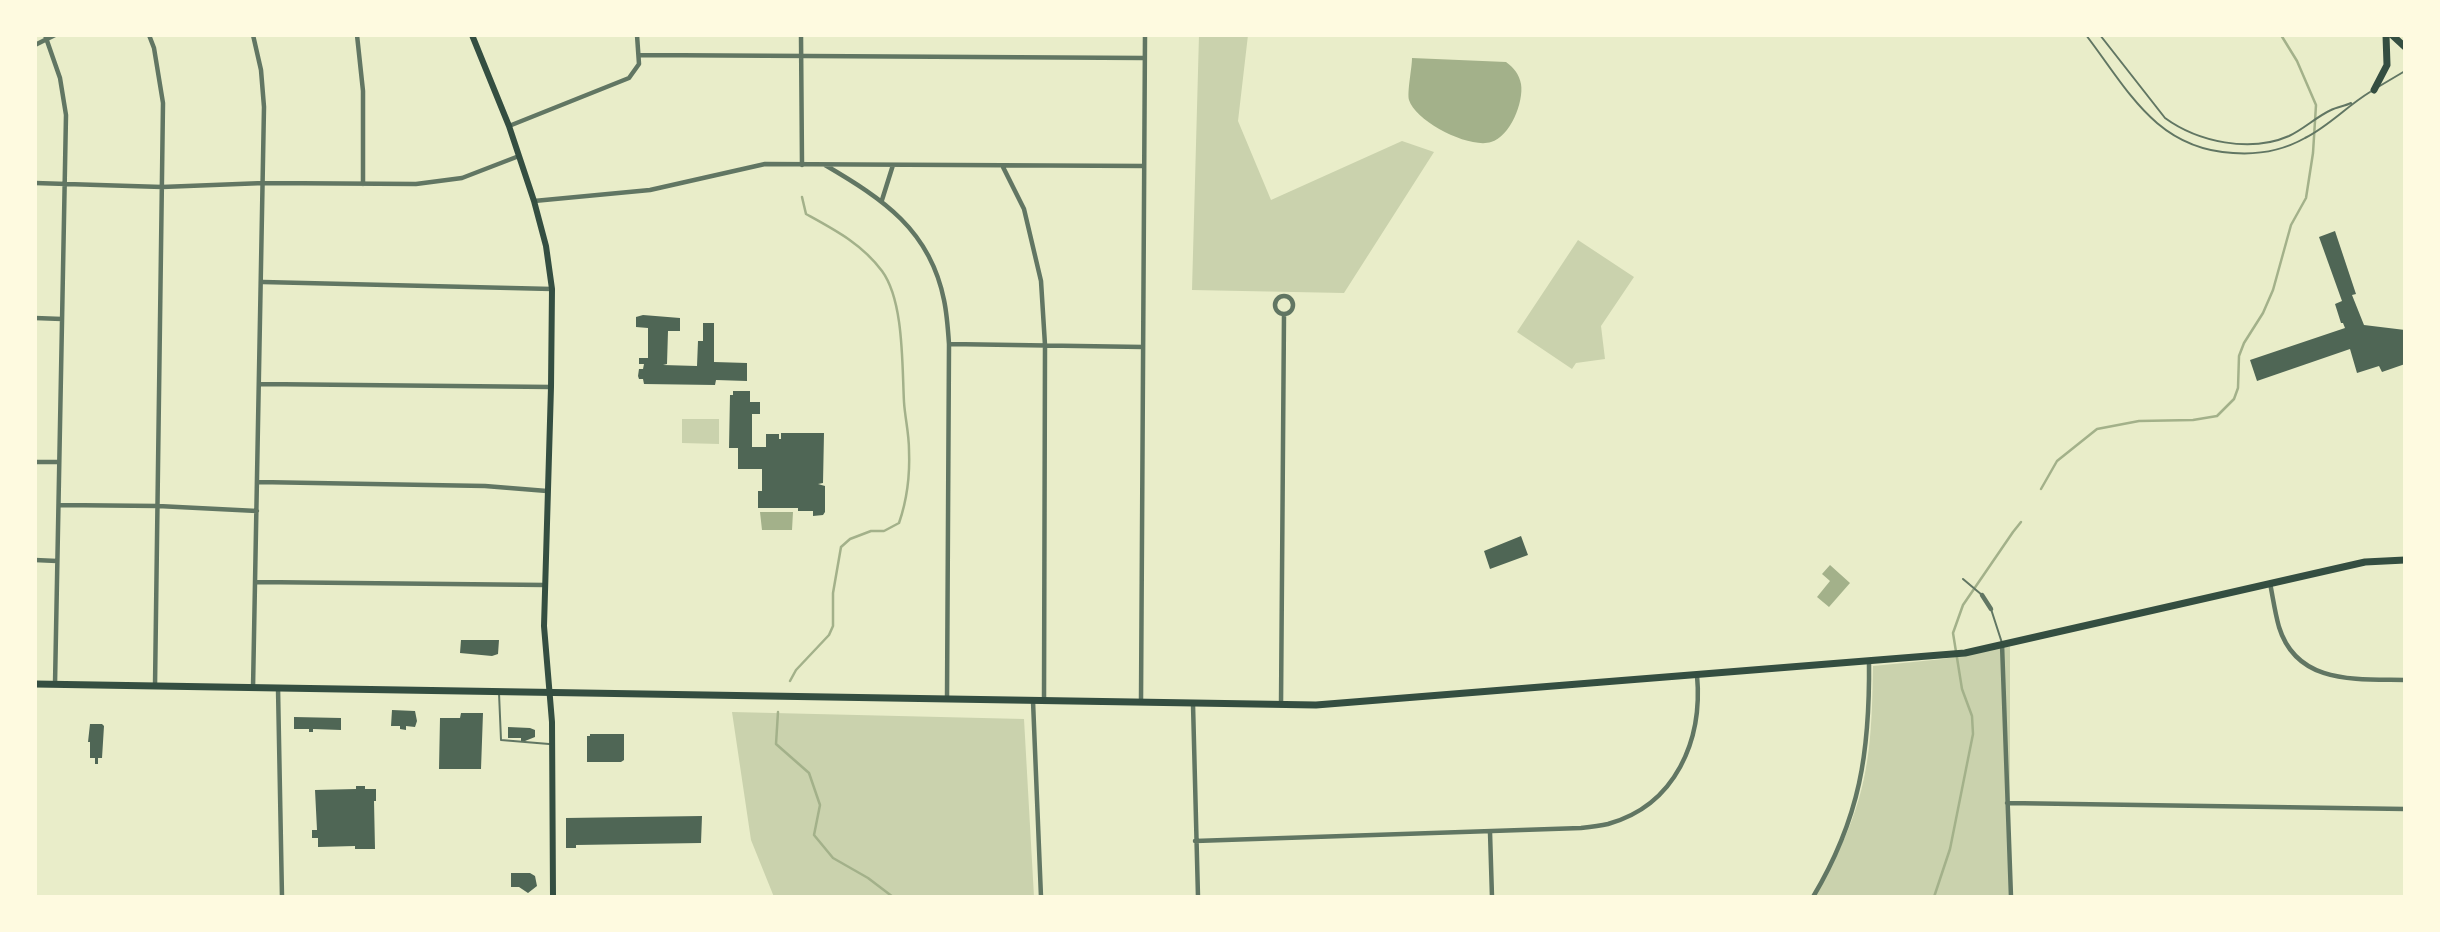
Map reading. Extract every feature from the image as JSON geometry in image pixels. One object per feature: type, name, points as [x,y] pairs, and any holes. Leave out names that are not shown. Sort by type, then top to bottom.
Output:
[{"type":"highway","points":[[2374,90],[2387,65],[2386,35]]},
{"type":"highway","points":[[2392,35],[2405,47]]},
{"type":"highway","points":[[35,684],[1193,704],[1343,704],[1965,653],[2365,562],[2405,560]]},
{"type":"main road","points":[[472,35],[509,125],[534,201],[546,246],[551,289],[544,626],[551,693],[553,897]]},
{"type":"street","points":[[35,45],[46,37],[55,35]]},
{"type":"street","points":[[149,35],[154,48],[163,103],[155,686]]},
{"type":"street","points":[[253,35],[261,70],[264,107],[253,688]]},
{"type":"street","points":[[357,35],[363,91],[363,184]]},
{"type":"street","points":[[509,125],[629,78],[637,69],[640,55],[637,35]]},
{"type":"street","points":[[801,35],[802,165]]},
{"type":"street","points":[[1140,703],[1145,35]]},
{"type":"street","points":[[46,37],[60,78],[65,107],[55,684]]},
{"type":"street","points":[[640,55],[1144,58]]},
{"type":"street","points":[[35,183],[162,187],[264,183],[416,184],[449,181],[519,156]]},
{"type":"street","points":[[534,201],[650,190],[765,164],[1144,166]]},
{"type":"street","points":[[881,200],[894,164]]},
{"type":"street","points":[[825,165],[881,200],[915,233],[934,269],[944,301],[949,344],[947,699]]},
{"type":"street","points":[[1003,167],[1024,209],[1041,281],[1045,345],[1044,701]]},
{"type":"street","points":[[262,282],[551,289]]},
{"type":"street","points":[[1284,296],[1290,298],[1293,304],[1290,312],[1284,314],[1279,312],[1275,305],[1277,300],[1284,296]]},
{"type":"street","points":[[1282,705],[1284,314]]},
{"type":"street","points":[[35,318],[62,319]]},
{"type":"street","points":[[949,344],[1143,347]]},
{"type":"street","points":[[260,384],[551,387]]},
{"type":"street","points":[[35,461],[59,462]]},
{"type":"street","points":[[258,482],[485,486],[547,491]]},
{"type":"street","points":[[59,505],[257,511]]},
{"type":"street","points":[[35,561],[57,561]]},
{"type":"street","points":[[256,582],[545,585]]},
{"type":"street","points":[[2270,583],[2284,640],[2297,657],[2312,669],[2344,679],[2405,680]]},
{"type":"street","points":[[1982,596],[1991,609]]},
{"type":"street","points":[[2002,644],[2011,897]]},
{"type":"street","points":[[1813,897],[1848,827],[1859,790],[1869,725],[1869,661]]},
{"type":"street","points":[[1195,841],[1490,832],[1581,828],[1608,824],[1648,803],[1666,788],[1678,772],[1691,745],[1698,716],[1697,675]]},
{"type":"street","points":[[278,688],[282,897]]},
{"type":"street","points":[[1033,701],[1041,897]]},
{"type":"street","points":[[1193,704],[1198,897]]},
{"type":"street","points":[[2007,803],[2405,809]]},
{"type":"street","points":[[1490,832],[1492,897]]},
{"type":"lane","points":[[2086,35],[2142,110],[2159,126],[2188,144],[2226,153],[2258,154],[2277,150],[2306,138],[2333,121],[2353,102]]},
{"type":"lane","points":[[2100,35],[2165,118],[2189,133],[2217,140],[2257,144],[2275,141],[2330,111],[2353,102],[2405,71]]},
{"type":"lane","points":[[1963,579],[1982,596]]},
{"type":"lane","points":[[1991,609],[2002,644]]},
{"type":"lane","points":[[499,692],[501,740],[552,744]]},
{"type":"shaded area","points":[[1199,35],[1248,35],[1238,121],[1271,200],[1402,141],[1434,152],[1344,293],[1192,290]]},
{"type":"shaded area","points":[[1412,58],[1506,62],[1516,72],[1521,84],[1518,109],[1510,126],[1498,139],[1482,143],[1458,138],[1432,125],[1409,100]]},
{"type":"shaded area","points":[[1578,240],[1634,277],[1601,326],[1605,359],[1576,363],[1572,369],[1517,332]]},
{"type":"shaded area","points":[[682,419],[719,419],[719,444],[682,443]]},
{"type":"shaded area","points":[[760,512],[793,512],[792,530],[762,530]]},
{"type":"shaded area","points":[[1830,565],[1850,583],[1829,607],[1817,597],[1830,581],[1822,574]]},
{"type":"shaded area","points":[[2010,646],[2010,897],[1813,897],[1836,856],[1856,810],[1866,769],[1871,729],[1873,666],[1943,659]]},
{"type":"shaded area","points":[[732,712],[1024,719],[1034,897],[774,897],[751,840]]},
{"type":"building","points":[[2335,231],[2356,294],[2352,295],[2364,325],[2405,330],[2405,364],[2382,372],[2379,366],[2357,373],[2350,349],[2257,381],[2250,360],[2345,328],[2335,304],[2342,301],[2319,237]]},
{"type":"building","points":[[643,315],[680,318],[680,331],[668,331],[667,364],[663,365],[697,366],[698,341],[703,341],[703,323],[714,323],[714,362],[747,363],[747,381],[716,380],[715,385],[644,384],[643,379],[638,376],[639,369],[643,369],[644,364],[639,364],[639,358],[648,358],[648,328],[636,327],[636,317]]},
{"type":"building","points":[[733,391],[750,391],[750,402],[760,402],[760,414],[752,414],[752,447],[766,447],[766,434],[779,434],[781,439],[781,433],[824,433],[823,483],[818,484],[825,486],[823,515],[813,516],[813,511],[798,511],[798,508],[758,508],[758,491],[762,491],[762,469],[738,469],[738,448],[729,448],[730,395],[733,395]]},
{"type":"building","points":[[1521,536],[1528,555],[1490,569],[1484,551]]},
{"type":"building","points":[[461,640],[499,640],[498,654],[492,656],[460,653]]},
{"type":"building","points":[[392,710],[415,711],[415,727],[406,726],[406,730],[400,729],[400,726],[391,726]]},
{"type":"building","points":[[461,713],[483,713],[481,769],[439,769],[440,718],[460,718]]},
{"type":"building","points":[[294,717],[341,718],[341,730],[313,729],[313,732],[309,732],[309,729],[294,729]]},
{"type":"building","points":[[90,724],[104,726],[102,758],[98,758],[98,764],[95,764],[95,758],[90,758]]},
{"type":"building","points":[[508,727],[530,728],[535,730],[535,737],[525,741],[521,741],[521,738],[508,738]]},
{"type":"building","points":[[624,734],[624,760],[587,762],[587,736]]},
{"type":"building","points":[[356,786],[376,789],[375,849],[355,849],[355,846],[318,847],[318,838],[312,838],[312,830],[317,830],[315,790],[356,789]]},
{"type":"building","points":[[702,816],[701,843],[576,845],[576,848],[566,848],[566,818]]},
{"type":"building","points":[[511,873],[530,873],[535,876],[537,886],[528,893],[519,887],[511,887]]},
{"type":"waterway","points":[[2041,489],[2057,461],[2097,429],[2139,421],[2193,420],[2217,416],[2234,399],[2238,388],[2239,356],[2273,290],[2291,225],[2306,198],[2313,153],[2316,105],[2297,61],[2281,35]]},
{"type":"waterway","points":[[790,681],[796,670],[829,635],[833,626],[833,593],[841,547],[850,539],[871,531],[884,531],[899,523],[909,468],[900,334],[889,284],[874,261],[857,245],[806,214],[802,197]]},
{"type":"waterway","points":[[1934,897],[1950,849],[1973,734],[1972,716],[1962,689],[1953,633],[1963,605],[2021,522]]},
{"type":"waterway","points":[[778,712],[776,744],[809,773],[820,805],[814,835],[833,858],[868,878],[893,897]]}]
